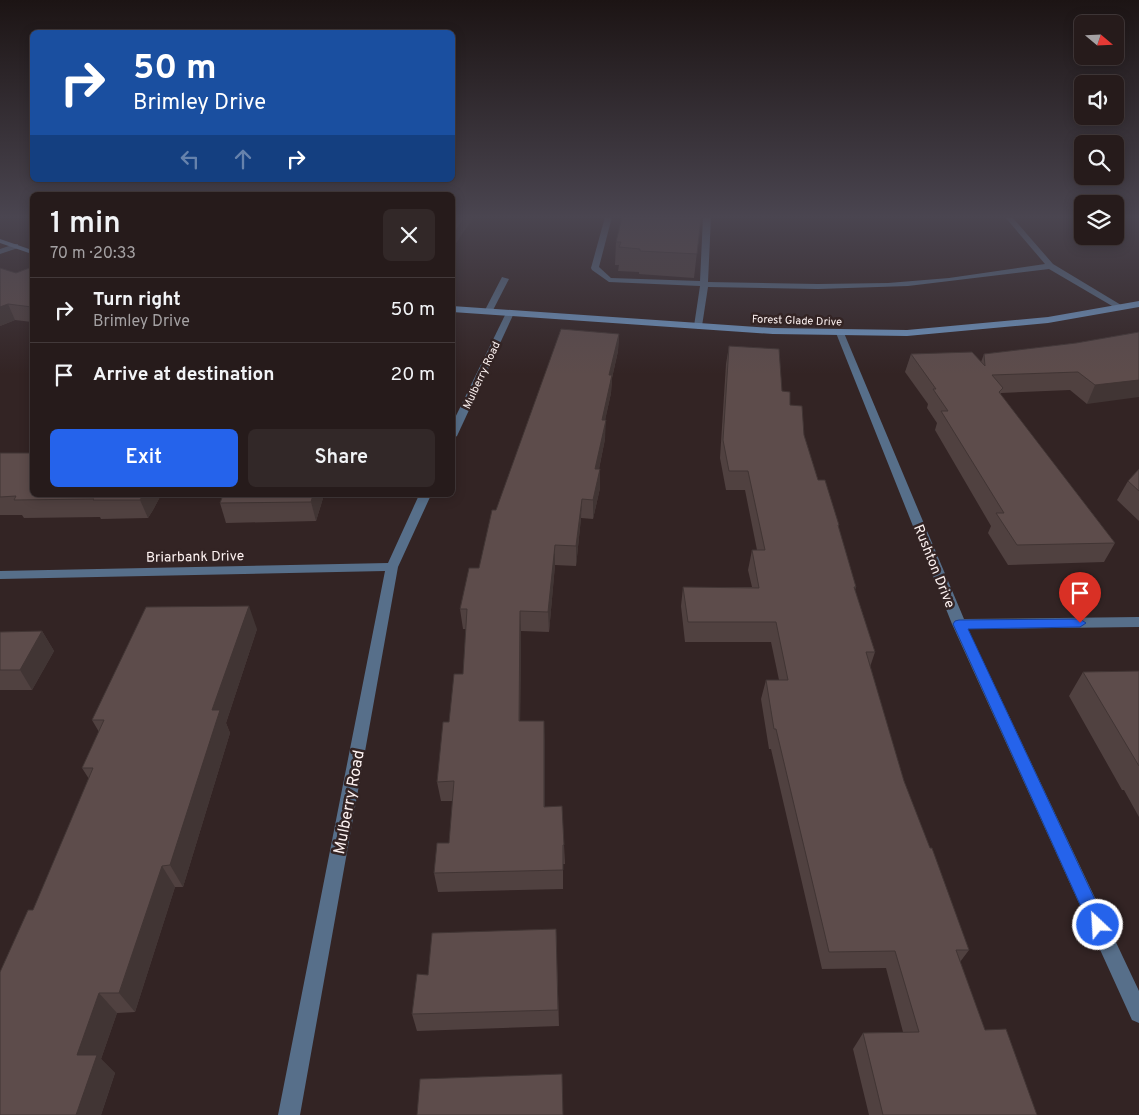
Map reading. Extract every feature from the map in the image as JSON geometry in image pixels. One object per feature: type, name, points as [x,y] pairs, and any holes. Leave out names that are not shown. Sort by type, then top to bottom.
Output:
[{"type":"street","points":[[596,269],[610,280],[803,287],[889,285],[1029,269]]},
{"type":"street","points":[[698,326],[705,269]]},
{"type":"street","points":[[1055,269],[1122,308]]},
{"type":"street","points":[[488,312],[505,279]]},
{"type":"street","name":"Forest Glade Drive","points":[[455,309],[698,326],[840,333],[906,333],[1048,320],[1139,304]]},
{"type":"street","name":"Mulberry Road","points":[[455,430],[510,313]]},
{"type":"street","name":"Rushton Drive","points":[[840,333],[959,624],[1139,1013]]},
{"type":"street","name":"Mulberry Road","points":[[289,1115],[392,567],[424,497]]},
{"type":"street","name":"Briarbank Drive","points":[[0,575],[392,567]]},
{"type":"street","points":[[959,624],[1139,622]]},
{"type":"building","points":[[0,269],[16,273],[30,269],[30,307],[8,304],[0,307]]},
{"type":"building","points":[[561,329],[619,334],[609,375],[612,375],[602,420],[606,420],[595,469],[600,469],[593,500],[582,499],[576,546],[555,545],[548,612],[520,611],[519,721],[544,721],[544,807],[562,806],[563,870],[434,873],[437,843],[449,843],[454,781],[437,782],[443,722],[449,722],[454,674],[463,674],[467,609],[460,609],[469,568],[479,568],[492,510],[496,510]]},
{"type":"building","points":[[1139,332],[1139,380],[1095,385],[1078,372],[992,375],[1003,388],[999,392],[1115,543],[1017,545],[996,513],[1004,513],[941,411],[948,411],[933,389],[936,389],[911,354],[972,352],[985,366],[984,354],[1076,343]]},
{"type":"building","points":[[729,346],[779,349],[782,391],[790,392],[790,405],[802,406],[804,435],[818,480],[825,480],[856,587],[854,587],[875,652],[866,652],[904,781],[930,848],[932,848],[969,950],[956,950],[985,1030],[1006,1029],[1037,1115],[883,1115],[863,1033],[919,1032],[895,951],[829,952],[776,729],[774,729],[766,680],[788,680],[776,622],[688,622],[683,587],[759,588],[752,550],[765,550],[748,471],[729,471],[723,440]]},
{"type":"building","points":[[0,453],[30,453],[30,497],[142,497],[140,500],[14,500],[16,496],[0,497]]},
{"type":"building","points":[[1139,469],[1139,491],[1128,481]]},
{"type":"building","points":[[222,497],[312,497],[311,502],[220,503]]},
{"type":"building","points":[[249,606],[212,710],[220,710],[170,865],[162,866],[119,993],[99,993],[77,1055],[97,1055],[76,1115],[0,1115],[0,972],[28,910],[33,910],[93,768],[82,768],[104,720],[92,720],[146,607]]},
{"type":"building","points":[[42,631],[20,670],[0,670],[0,632]]},
{"type":"building","points":[[1139,671],[1139,766],[1083,672]]},
{"type":"building","points":[[556,929],[558,1010],[412,1014],[417,974],[428,975],[432,933]]},
{"type":"building","points":[[562,1074],[563,1115],[417,1115],[420,1079]]},
{"type":"route","points":[[1080,623],[959,624],[1098,925]]}]
